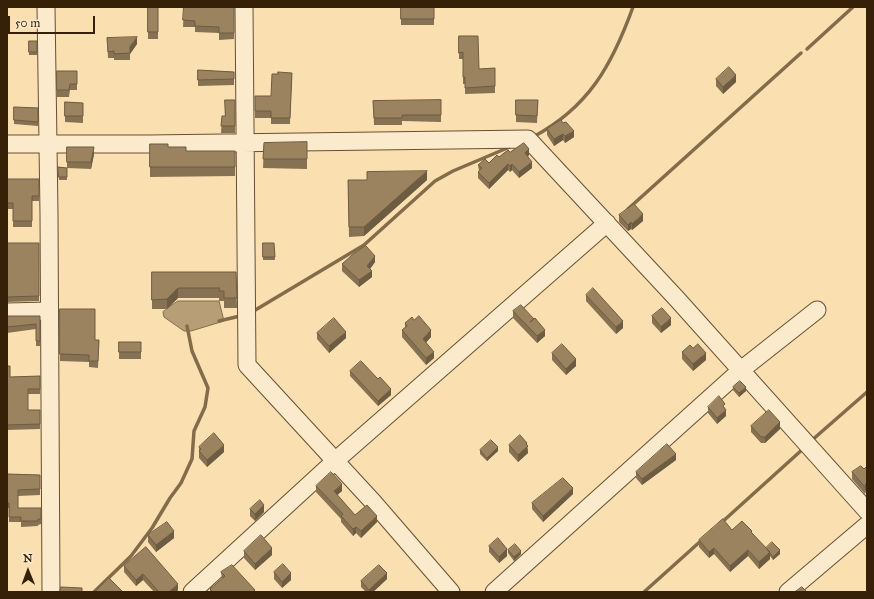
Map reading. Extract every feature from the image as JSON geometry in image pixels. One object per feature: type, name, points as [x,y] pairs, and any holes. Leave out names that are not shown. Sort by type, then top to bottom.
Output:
[{"type":"street","points":[[46,7],[51,592]]},
{"type":"street","points":[[244,7],[247,365],[335,461],[451,592]]},
{"type":"street","points":[[7,144],[245,143],[528,139],[741,370],[867,511]]},
{"type":"street","points":[[192,592],[335,461],[607,223]]},
{"type":"street","points":[[494,592],[741,370],[816,310]]},
{"type":"street","points":[[7,312],[49,311]]},
{"type":"street","points":[[788,592],[867,524]]},
{"type":"shaded area","points":[[178,301],[219,301],[224,321],[191,331],[184,331],[164,317],[163,312]]},
{"type":"building","points":[[148,7],[158,7],[158,32],[148,32]]},
{"type":"building","points":[[184,7],[234,7],[234,33],[219,33],[219,27],[195,26],[195,21],[183,20]]},
{"type":"building","points":[[401,7],[434,7],[434,19],[401,19]]},
{"type":"building","points":[[459,36],[478,36],[479,69],[495,68],[495,86],[465,88],[465,77],[463,77],[463,52],[459,53]]},
{"type":"building","points":[[137,37],[130,47],[130,53],[114,54],[114,51],[108,52],[107,38]]},
{"type":"building","points":[[29,41],[37,41],[37,52],[29,52]]},
{"type":"building","points":[[729,67],[736,75],[723,87],[716,79]]},
{"type":"building","points":[[198,70],[234,72],[234,79],[198,80]]},
{"type":"building","points":[[57,71],[77,71],[77,84],[70,84],[69,90],[57,90]]},
{"type":"building","points":[[278,72],[292,73],[290,118],[271,118],[271,111],[255,111],[255,96],[271,96],[272,74],[278,74]]},
{"type":"building","points":[[225,100],[235,100],[235,126],[221,126],[222,116],[225,116]]},
{"type":"building","points":[[441,100],[441,115],[402,115],[402,118],[374,118],[373,101]]},
{"type":"building","points":[[516,100],[538,100],[537,116],[516,115]]},
{"type":"building","points":[[65,102],[83,103],[83,116],[65,116]]},
{"type":"building","points":[[14,107],[38,108],[38,122],[14,120]]},
{"type":"building","points":[[561,120],[563,123],[566,122],[574,131],[565,136],[563,134],[554,139],[547,129]]},
{"type":"building","points":[[307,142],[307,159],[263,159],[264,143]]},
{"type":"building","points":[[524,143],[529,149],[525,153],[532,162],[519,172],[512,164],[510,166],[508,164],[489,183],[478,172],[482,168],[478,165],[485,159],[489,163],[497,155],[499,157],[508,150],[510,152]]},
{"type":"building","points":[[150,144],[168,144],[168,147],[186,147],[186,151],[235,151],[235,167],[150,167]]},
{"type":"building","points":[[67,147],[94,147],[91,162],[67,162]]},
{"type":"building","points":[[58,167],[67,168],[67,177],[59,177]]},
{"type":"building","points":[[427,171],[364,227],[349,227],[348,180],[367,180],[367,172]]},
{"type":"building","points":[[7,179],[39,179],[39,196],[32,196],[32,221],[13,221],[13,203],[7,203]]},
{"type":"building","points":[[634,204],[643,214],[632,224],[631,222],[628,225],[619,215]]},
{"type":"building","points":[[7,243],[39,243],[39,296],[7,297]]},
{"type":"building","points":[[263,243],[274,243],[275,257],[263,257]]},
{"type":"building","points":[[366,246],[375,256],[367,266],[372,271],[359,280],[342,264]]},
{"type":"building","points":[[152,272],[236,272],[237,298],[224,298],[224,291],[219,291],[220,288],[178,288],[167,299],[152,300]]},
{"type":"building","points":[[593,288],[623,321],[616,327],[586,295]]},
{"type":"building","points":[[521,305],[545,330],[537,336],[513,311]]},
{"type":"building","points":[[662,308],[671,318],[661,327],[652,316]]},
{"type":"building","points":[[60,309],[95,309],[95,340],[99,340],[98,361],[89,361],[89,355],[60,354]]},
{"type":"building","points":[[7,316],[40,316],[40,341],[36,341],[36,324],[7,327]]},
{"type":"building","points":[[419,316],[431,330],[423,339],[434,352],[426,358],[402,330],[407,326],[405,323],[412,317],[414,320]]},
{"type":"building","points":[[334,318],[346,332],[329,346],[317,333]]},
{"type":"building","points":[[119,342],[141,342],[141,352],[119,352]]},
{"type":"building","points":[[562,344],[576,359],[566,369],[552,353]]},
{"type":"building","points":[[698,344],[706,353],[693,364],[682,352],[690,345],[693,348]]},
{"type":"building","points":[[361,361],[378,379],[380,377],[391,389],[378,401],[350,371]]},
{"type":"building","points":[[7,366],[10,366],[10,377],[40,376],[40,389],[28,389],[28,410],[40,410],[40,424],[7,425]]},
{"type":"building","points":[[740,381],[746,387],[739,393],[733,387]]},
{"type":"building","points":[[719,396],[725,404],[723,406],[726,410],[717,418],[708,407]]},
{"type":"building","points":[[769,410],[780,422],[765,437],[761,437],[751,426]]},
{"type":"building","points":[[214,433],[224,445],[207,460],[199,451],[201,449],[199,447]]},
{"type":"building","points":[[520,435],[528,446],[518,455],[509,445]]},
{"type":"building","points":[[491,440],[498,447],[487,458],[480,450]]},
{"type":"building","points":[[667,444],[676,454],[642,479],[636,472]]},
{"type":"building","points":[[861,466],[864,469],[867,466],[867,484],[866,483],[865,487],[852,472]]},
{"type":"building","points":[[331,472],[342,484],[334,491],[355,515],[367,505],[377,516],[361,531],[356,527],[353,529],[341,516],[343,514],[316,486]]},
{"type":"building","points":[[7,474],[40,475],[40,489],[18,490],[18,508],[41,508],[41,519],[38,519],[38,521],[21,521],[21,517],[9,517],[9,503],[7,503]]},
{"type":"building","points":[[563,478],[573,488],[543,516],[532,503]]},
{"type":"building","points":[[260,500],[264,505],[255,514],[250,509]]},
{"type":"building","points":[[723,519],[732,530],[742,521],[770,552],[759,562],[748,550],[730,566],[714,548],[709,552],[699,540]]},
{"type":"building","points":[[167,522],[174,531],[156,545],[148,535]]},
{"type":"building","points":[[261,535],[272,548],[255,564],[244,551]]},
{"type":"building","points":[[498,538],[507,549],[499,557],[489,546]]},
{"type":"building","points":[[772,542],[780,550],[773,557],[766,548]]},
{"type":"building","points":[[515,544],[521,551],[514,557],[508,550]]},
{"type":"building","points":[[146,547],[178,584],[169,592],[159,592],[143,574],[136,580],[124,566]]},
{"type":"building","points":[[283,564],[291,573],[282,582],[274,572]]},
{"type":"building","points":[[232,565],[255,590],[253,592],[213,592],[210,589],[225,576],[221,572]]},
{"type":"building","points":[[379,565],[387,573],[369,590],[361,581]]},
{"type":"building","points":[[109,578],[123,592],[95,592]]},
{"type":"building","points":[[61,587],[82,588],[82,592],[60,592]]},
{"type":"building","points":[[802,587],[807,592],[795,592]]},
{"type":"waterway","points":[[533,137],[553,125],[584,98],[607,66],[633,7]]},
{"type":"waterway","points":[[807,49],[853,7]]},
{"type":"waterway","points":[[628,209],[801,53]]},
{"type":"waterway","points":[[252,312],[364,245],[435,181],[453,171],[512,146]]},
{"type":"waterway","points":[[219,321],[240,316]]},
{"type":"waterway","points":[[94,592],[131,556],[152,528],[181,483],[192,459],[194,431],[205,407],[208,388],[192,351],[187,326]]},
{"type":"waterway","points":[[811,441],[867,392]]},
{"type":"waterway","points":[[721,523],[804,448]]},
{"type":"waterway","points":[[644,592],[703,539]]}]
